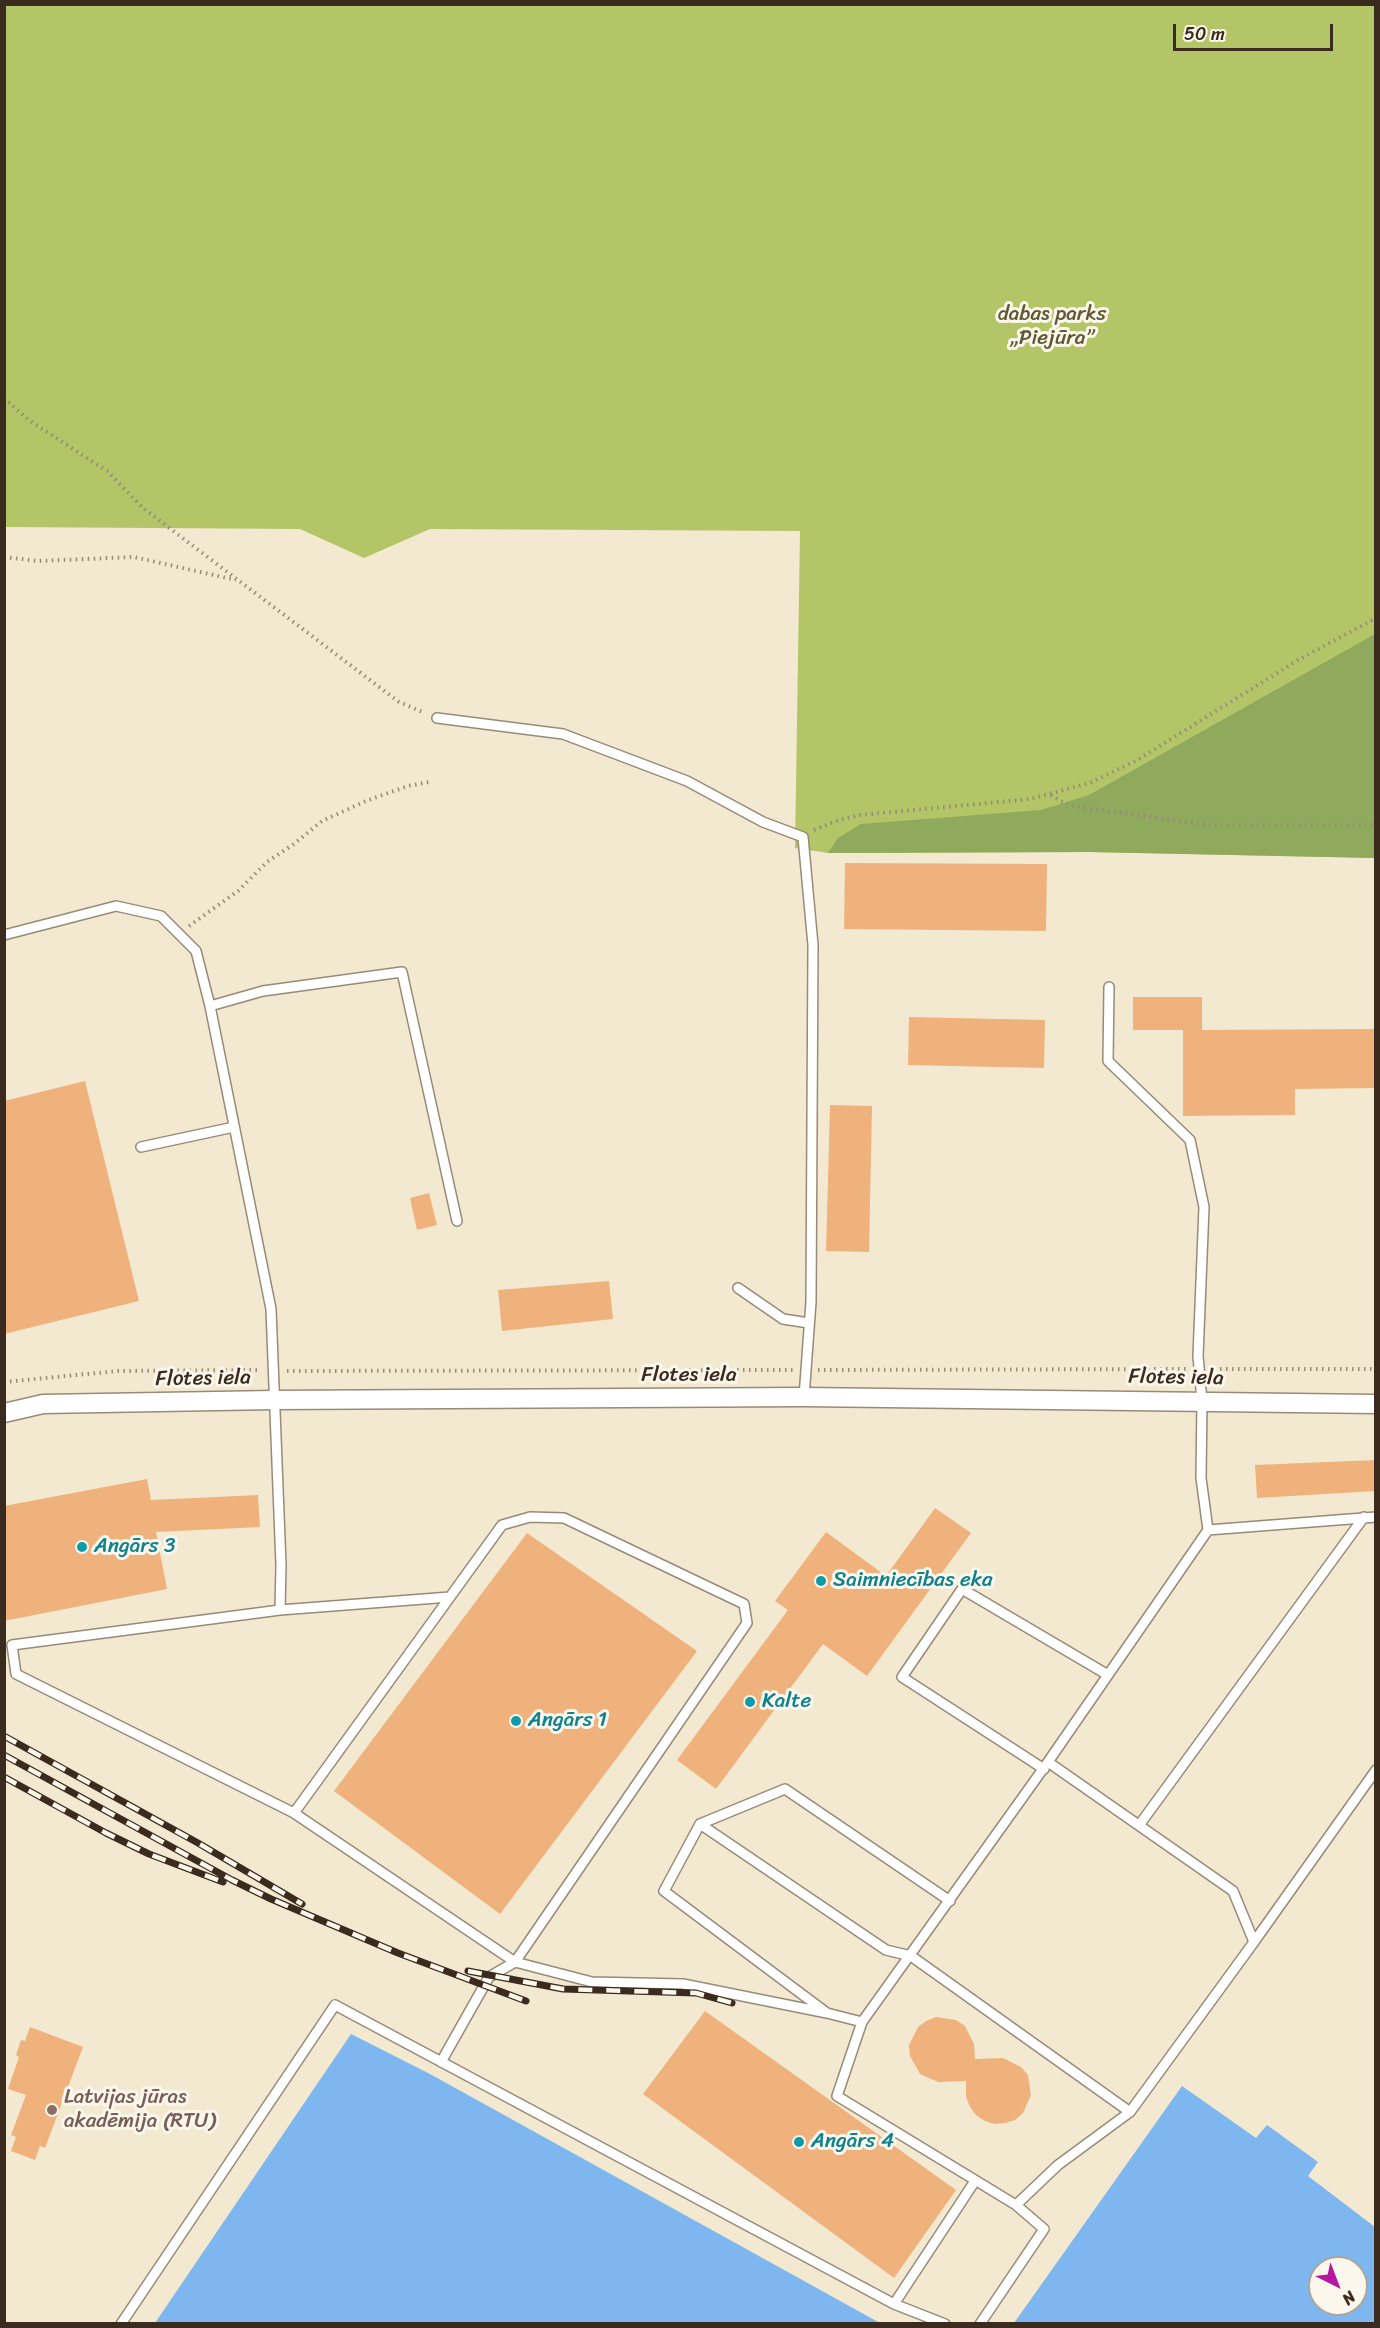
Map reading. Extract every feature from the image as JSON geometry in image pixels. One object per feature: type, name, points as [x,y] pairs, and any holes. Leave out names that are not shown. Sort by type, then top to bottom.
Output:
[{"type":"street","name":"Flotes iela","points":[[4,1413],[43,1404],[274,1400],[804,1397],[1376,1404]]},
{"type":"lane","points":[[437,718],[563,734],[687,781],[763,822],[803,837],[813,945],[811,1290],[804,1397]]},
{"type":"lane","points":[[4,935],[116,906],[161,916],[196,951],[210,1006],[271,1309],[280,1610]]},
{"type":"lane","points":[[210,1006],[263,991],[402,972],[457,1221]]},
{"type":"lane","points":[[980,2324],[1044,2229],[1016,2205],[837,2096],[862,2022],[1046,1766],[1208,1530],[1202,1478],[1202,1401],[1198,1356],[1204,1207],[1190,1140],[1108,1061],[1109,987]]},
{"type":"lane","points":[[141,1147],[234,1127]]},
{"type":"lane","points":[[738,1288],[783,1319],[809,1323]]},
{"type":"lane","points":[[1208,1530],[1364,1516],[1376,1517]]},
{"type":"lane","points":[[1140,1824],[1364,1516]]},
{"type":"lane","points":[[294,1813],[502,1525],[530,1517],[564,1518],[744,1604],[747,1623],[514,1962],[489,1977],[441,2062]]},
{"type":"lane","points":[[1108,1675],[962,1589],[902,1677],[1140,1824],[1233,1891],[1254,1942]]},
{"type":"lane","points":[[450,1597],[280,1610],[12,1645],[16,1674],[294,1813],[514,1962],[592,1982],[683,1984],[862,2022]]},
{"type":"lane","points":[[1016,2205],[1058,2165],[1130,2112],[1376,1770]]},
{"type":"lane","points":[[827,2013],[664,1891],[700,1824],[785,1790],[950,1901]]},
{"type":"lane","points":[[700,1824],[886,1950],[911,1956],[1130,2112]]},
{"type":"lane","points":[[121,2324],[335,2005],[894,2304],[945,2324]]},
{"type":"lane","points":[[894,2304],[975,2181]]},
{"type":"path","points":[[4,398],[30,421],[107,471],[143,508],[399,702],[437,718]]},
{"type":"path","points":[[4,557],[38,561],[134,557],[239,581]]},
{"type":"path","points":[[803,837],[839,819],[860,815],[1005,802],[1051,795],[1090,783],[1139,759],[1298,660],[1376,618]]},
{"type":"path","points":[[178,933],[238,891],[267,862],[322,821],[366,801],[408,786],[429,782]]},
{"type":"path","points":[[1051,795],[1064,803],[1080,807],[1208,825],[1376,825]]},
{"type":"path","points":[[4,1382],[118,1371],[1376,1369]]},
{"type":"green space","name":"dabas parks „Piejūra”","points":[[5,5],[1375,5],[1375,858],[1090,852],[828,853],[795,848],[800,531],[430,529],[364,558],[300,529],[5,527]]},
{"type":"green space","points":[[1375,634],[1375,858],[1090,852],[828,853],[838,838],[861,824],[1041,810],[1089,795]]},
{"type":"water","points":[[351,2034],[430,2074],[880,2323],[155,2323]]},
{"type":"water","points":[[1182,2086],[1256,2138],[1267,2125],[1318,2162],[1308,2176],[1375,2227],[1375,2323],[1014,2323]]},
{"type":"building","points":[[845,863],[1047,864],[1046,931],[844,929]]},
{"type":"building","points":[[1133,997],[1202,997],[1202,1030],[1376,1029],[1376,1088],[1295,1089],[1295,1115],[1183,1116],[1183,1030],[1133,1030]]},
{"type":"building","points":[[909,1017],[1045,1020],[1044,1068],[908,1065]]},
{"type":"building","points":[[85,1081],[139,1301],[4,1334],[4,1101]]},
{"type":"building","points":[[830,1105],[872,1106],[869,1252],[826,1251]]},
{"type":"building","points":[[429,1193],[437,1225],[417,1230],[410,1198]]},
{"type":"building","points":[[609,1281],[613,1319],[502,1331],[498,1290]]},
{"type":"building","points":[[1376,1460],[1376,1491],[1257,1498],[1255,1465]]},
{"type":"building","name":"Angārs 3","points":[[147,1479],[151,1500],[258,1495],[260,1527],[156,1532],[167,1589],[4,1621],[4,1506]]},
{"type":"building","points":[[935,1508],[971,1533],[867,1676],[823,1644],[716,1789],[677,1760],[788,1610],[775,1601],[826,1532],[886,1576]]},
{"type":"building","name":"Angārs 1","points":[[527,1533],[697,1651],[500,1914],[334,1791]]},
{"type":"building","name":"Angārs 4","points":[[705,2011],[956,2190],[894,2278],[643,2094]]},
{"type":"building","points":[[936,2017],[956,2020],[965,2026],[974,2044],[975,2059],[1003,2058],[1021,2067],[1028,2075],[1031,2095],[1023,2113],[1015,2120],[995,2124],[985,2121],[970,2107],[966,2097],[966,2081],[938,2082],[920,2074],[910,2056],[909,2045],[918,2027]]},
{"type":"building","points":[[30,2027],[83,2047],[45,2148],[40,2146],[35,2160],[11,2151],[16,2137],[11,2135],[26,2095],[8,2089],[19,2057],[16,2055],[21,2040],[25,2041]]},
{"type":"railway","points":[[4,1736],[198,1843],[302,1904]]},
{"type":"railway","points":[[4,1755],[271,1899],[398,1953],[526,2001]]},
{"type":"railway","points":[[4,1777],[149,1854],[223,1882]]},
{"type":"railway","points":[[468,1971],[563,1989],[696,1993],[732,2003]]},
{"type":"place","name":"Angārs 3","points":[[82,1547]]},
{"type":"place","name":"Saimniecības eka","points":[[821,1581]]},
{"type":"place","name":"Kalte","points":[[750,1702]]},
{"type":"place","name":"Angārs 1","points":[[516,1721]]},
{"type":"place","name":"Latvijas jūras akadēmija (RTU)","points":[[52,2110]]},
{"type":"place","name":"Angārs 4","points":[[799,2142]]}]
